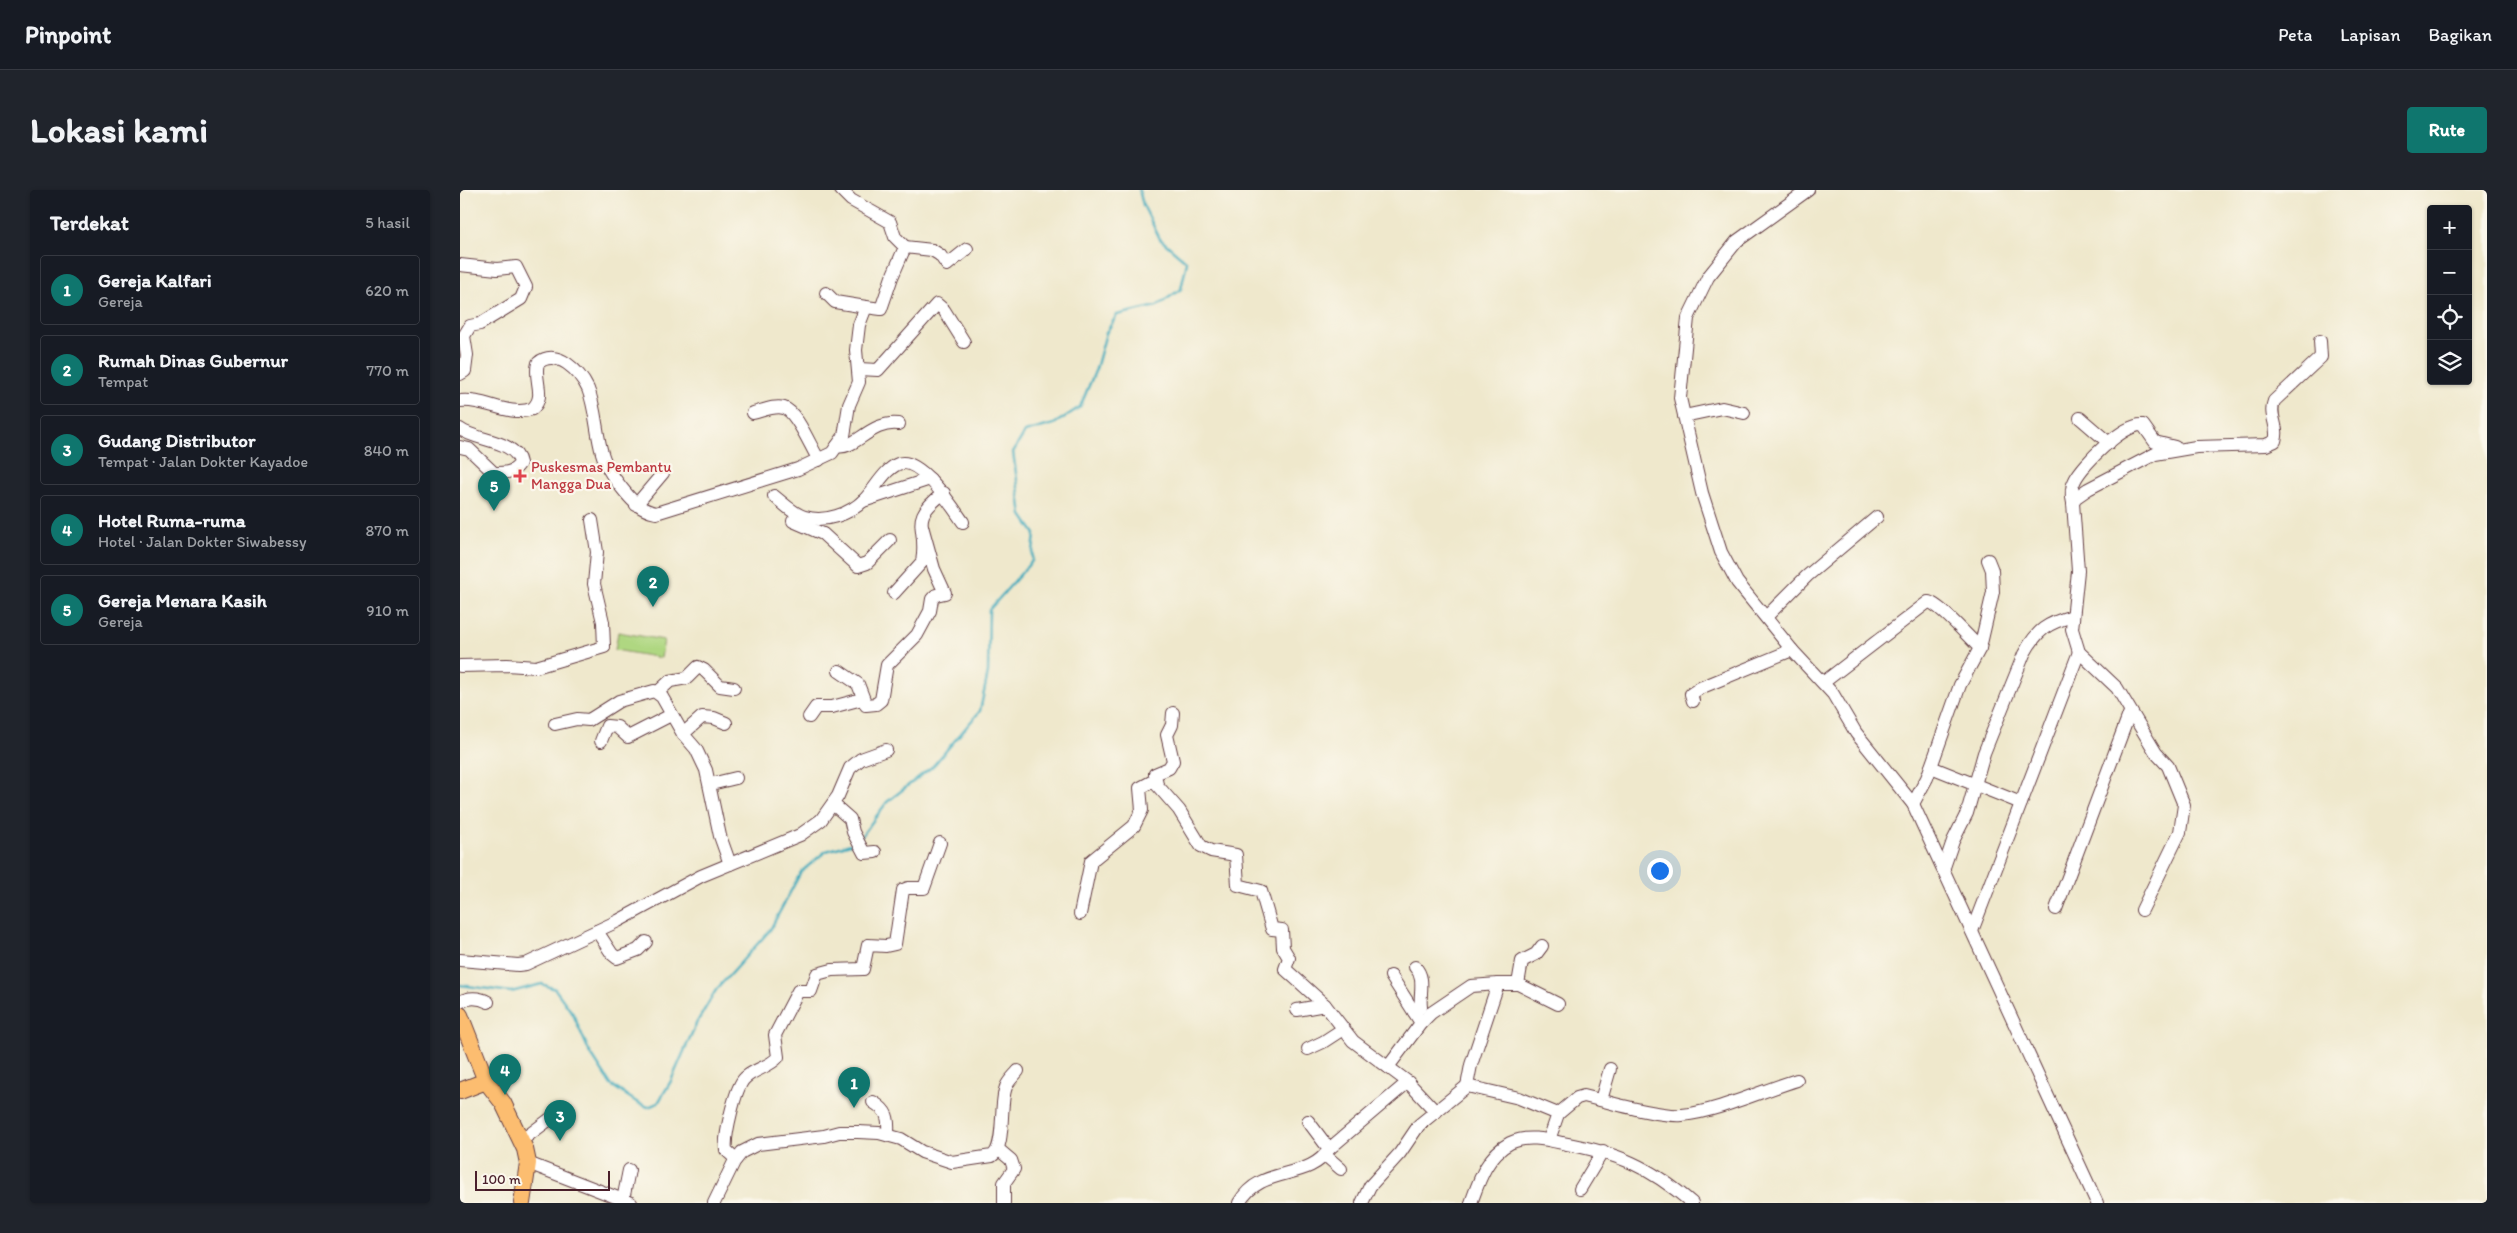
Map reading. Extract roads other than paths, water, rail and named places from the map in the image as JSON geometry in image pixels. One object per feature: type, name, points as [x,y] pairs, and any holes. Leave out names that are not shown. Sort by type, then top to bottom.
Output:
[{"type":"main road","points":[[460,1015],[486,1081],[503,1104],[522,1140],[528,1162],[522,1203]]},
{"type":"main road","points":[[460,1091],[486,1081]]},
{"type":"street","points":[[841,190],[851,200],[890,222],[895,237],[905,247],[932,250],[940,255],[947,265],[951,264],[967,249]]},
{"type":"street","points":[[1808,190],[1737,241],[1705,283],[1692,306],[1686,326],[1684,362],[1680,386],[1684,416],[1702,493],[1721,552],[1738,582],[1792,650],[1824,682],[1856,733],[1913,804],[2097,1203]]},
{"type":"street","points":[[826,293],[835,302],[882,309],[892,277],[905,247]]},
{"type":"street","points":[[460,265],[497,270],[516,267],[526,287],[521,300],[480,324],[470,326],[464,336],[467,355],[464,371],[460,374]]},
{"type":"street","points":[[858,369],[878,370],[936,304],[944,310],[964,342]]},
{"type":"street","points":[[460,401],[473,399],[512,410],[532,409],[539,402],[540,397],[538,364],[543,359],[557,358],[569,365],[588,390],[602,454],[609,471],[636,505],[656,513],[766,480],[819,460],[832,453],[847,428],[849,405],[859,382],[856,350],[859,325],[866,308]]},
{"type":"street","points":[[2073,502],[2088,488],[2143,458],[2182,449],[2261,445],[2275,441],[2277,432],[2271,412],[2274,401],[2321,357],[2320,341]]},
{"type":"street","points":[[753,413],[774,408],[787,410],[795,416],[819,460]]},
{"type":"street","points":[[1684,416],[1722,408],[1744,413]]},
{"type":"street","points":[[2080,418],[2109,443]]},
{"type":"street","points":[[837,446],[846,446],[878,425],[884,423],[899,424]]},
{"type":"street","points":[[2142,910],[2180,832],[2184,805],[2168,766],[2156,753],[2116,688],[2079,652],[2072,629],[2078,571],[2071,495],[2075,480],[2109,443],[2129,429],[2139,425],[2146,428],[2155,442],[2182,449]]},
{"type":"street","points":[[460,429],[508,448],[517,455],[520,463],[518,468],[507,473],[494,474],[469,449],[460,447]]},
{"type":"street","points":[[864,501],[899,464],[909,465],[930,479],[944,493],[963,522]]},
{"type":"street","points":[[636,505],[664,472]]},
{"type":"street","points":[[774,496],[800,515],[816,519],[830,519],[864,501],[930,479]]},
{"type":"street","points":[[766,480],[789,519],[823,534],[858,566],[868,563],[890,540]]},
{"type":"street","points":[[894,593],[922,562],[921,518],[926,506],[944,493]]},
{"type":"street","points":[[1766,617],[1808,576],[1877,517]]},
{"type":"street","points":[[460,666],[507,665],[536,667],[604,647],[604,622],[594,584],[598,552],[592,520]]},
{"type":"street","points":[[839,671],[855,680],[864,704],[868,706],[881,700],[887,666],[917,635],[930,611],[932,599],[936,595],[945,593],[934,569],[922,526]]},
{"type":"street","points":[[1913,804],[1931,767],[1960,685],[1980,648],[1993,586],[1992,570],[1988,560]]},
{"type":"street","points":[[1824,682],[1928,602],[1939,606],[1958,628],[1980,648]]},
{"type":"street","points":[[1943,870],[1950,848],[1967,813],[1984,753],[2030,644],[2048,624],[2073,616]]},
{"type":"street","points":[[1693,702],[1691,694],[1700,688],[1792,650]]},
{"type":"street","points":[[1972,931],[2079,652]]},
{"type":"street","points":[[555,724],[577,719],[589,720],[618,701],[654,691],[658,692],[670,681],[687,678],[698,667],[704,670],[717,685],[734,688]]},
{"type":"street","points":[[658,692],[683,734],[700,756],[711,784],[710,794],[730,864]]},
{"type":"street","points":[[809,717],[816,707],[832,707],[862,699]]},
{"type":"street","points":[[2056,908],[2130,712]]},
{"type":"street","points":[[1173,714],[1172,725],[1167,734],[1173,761],[1169,768],[1155,774],[1155,780],[1179,810],[1201,846],[1211,851],[1236,855],[1236,882],[1261,890],[1272,929],[1282,930],[1283,948],[1288,958],[1284,968],[1325,1006],[1353,1041],[1408,1082],[1436,1112]]},
{"type":"street","points":[[601,741],[607,726],[617,727],[628,737],[671,715]]},
{"type":"street","points":[[683,734],[702,717],[714,718],[726,724]]},
{"type":"street","points":[[460,960],[526,964],[597,931],[681,886],[800,835],[821,820],[833,804],[850,768],[861,759],[886,750]]},
{"type":"street","points":[[1931,767],[1976,783],[2021,803]]},
{"type":"street","points":[[711,784],[736,778]]},
{"type":"street","points":[[1080,914],[1091,861],[1134,826],[1142,810],[1140,788],[1155,780]]},
{"type":"street","points":[[833,804],[850,819],[864,853],[875,852]]},
{"type":"street","points":[[736,1159],[726,1150],[726,1137],[740,1084],[748,1075],[778,1057],[775,1035],[798,991],[811,991],[817,974],[832,970],[863,969],[868,945],[886,946],[895,944],[903,890],[908,888],[924,888],[940,843]]},
{"type":"street","points":[[597,931],[612,954],[617,958],[638,950],[646,942]]},
{"type":"street","points":[[1518,984],[1522,960],[1536,954],[1542,946]]},
{"type":"street","points":[[1388,1067],[1417,1018],[1421,1007],[1419,997],[1422,982],[1415,967]]},
{"type":"street","points":[[1391,976],[1417,1018]]},
{"type":"street","points":[[1362,1203],[1370,1186],[1400,1153],[1419,1125],[1467,1086],[1471,1066],[1498,984]]},
{"type":"street","points":[[1417,1018],[1431,1013],[1471,986],[1518,984],[1558,1004]]},
{"type":"street","points":[[460,1002],[465,999],[476,998],[488,1002]]},
{"type":"street","points":[[1297,1010],[1325,1006]]},
{"type":"street","points":[[1308,1049],[1323,1042],[1342,1029]]},
{"type":"street","points":[[1601,1100],[1610,1069]]},
{"type":"street","points":[[714,1203],[727,1173],[736,1159],[742,1152],[758,1144],[824,1136],[839,1132],[888,1135],[901,1139],[922,1152],[952,1162],[992,1156],[998,1149],[1006,1086],[1018,1071]]},
{"type":"street","points":[[1549,1140],[1558,1114],[1576,1098],[1584,1096],[1683,1115],[1725,1104],[1796,1080]]},
{"type":"street","points":[[1238,1203],[1265,1179],[1309,1166],[1319,1161],[1408,1082]]},
{"type":"street","points":[[1467,1086],[1519,1098],[1558,1114]]},
{"type":"street","points":[[873,1102],[886,1111],[888,1116],[888,1135]]},
{"type":"street","points":[[522,1140],[562,1110]]},
{"type":"street","points":[[1308,1121],[1327,1152],[1341,1169]]},
{"type":"street","points":[[1471,1203],[1488,1163],[1504,1146],[1528,1139],[1549,1140],[1626,1158],[1654,1174],[1692,1203]]},
{"type":"street","points":[[998,1149],[1011,1160],[1014,1169],[1004,1183],[1004,1203]]},
{"type":"street","points":[[1580,1189],[1596,1167],[1603,1152]]},
{"type":"street","points":[[528,1162],[627,1201],[629,1170]]},
{"type":"waterway","points":[[860,838],[887,802],[933,766],[980,711],[988,673],[989,610],[1032,561],[1035,534],[1022,515],[1013,452],[1025,432],[1054,424],[1080,407],[1096,369],[1106,333],[1117,315],[1157,306],[1181,289],[1187,262],[1160,239],[1143,205],[1139,190]]},
{"type":"waterway","points":[[460,985],[511,992],[542,984],[555,989],[573,1014],[589,1051],[611,1085],[638,1103],[648,1107],[658,1103],[671,1081],[696,1024],[716,990],[770,930],[801,872],[826,851],[854,843]]},
{"type":"place","name":"Puskesmas Pembantu Mangga Dua","points":[[520,476]]},
{"type":"place","name":"Gereja Menara Kasih","points":[[494,511]]},
{"type":"place","name":"Rumah Dinas Gubernur","points":[[653,607]]},
{"type":"place","name":"Hotel Ruma-ruma","points":[[505,1095]]},
{"type":"place","name":"Gereja Kalfari","points":[[854,1108]]},
{"type":"place","name":"Gudang Distributor","points":[[560,1141]]}]
